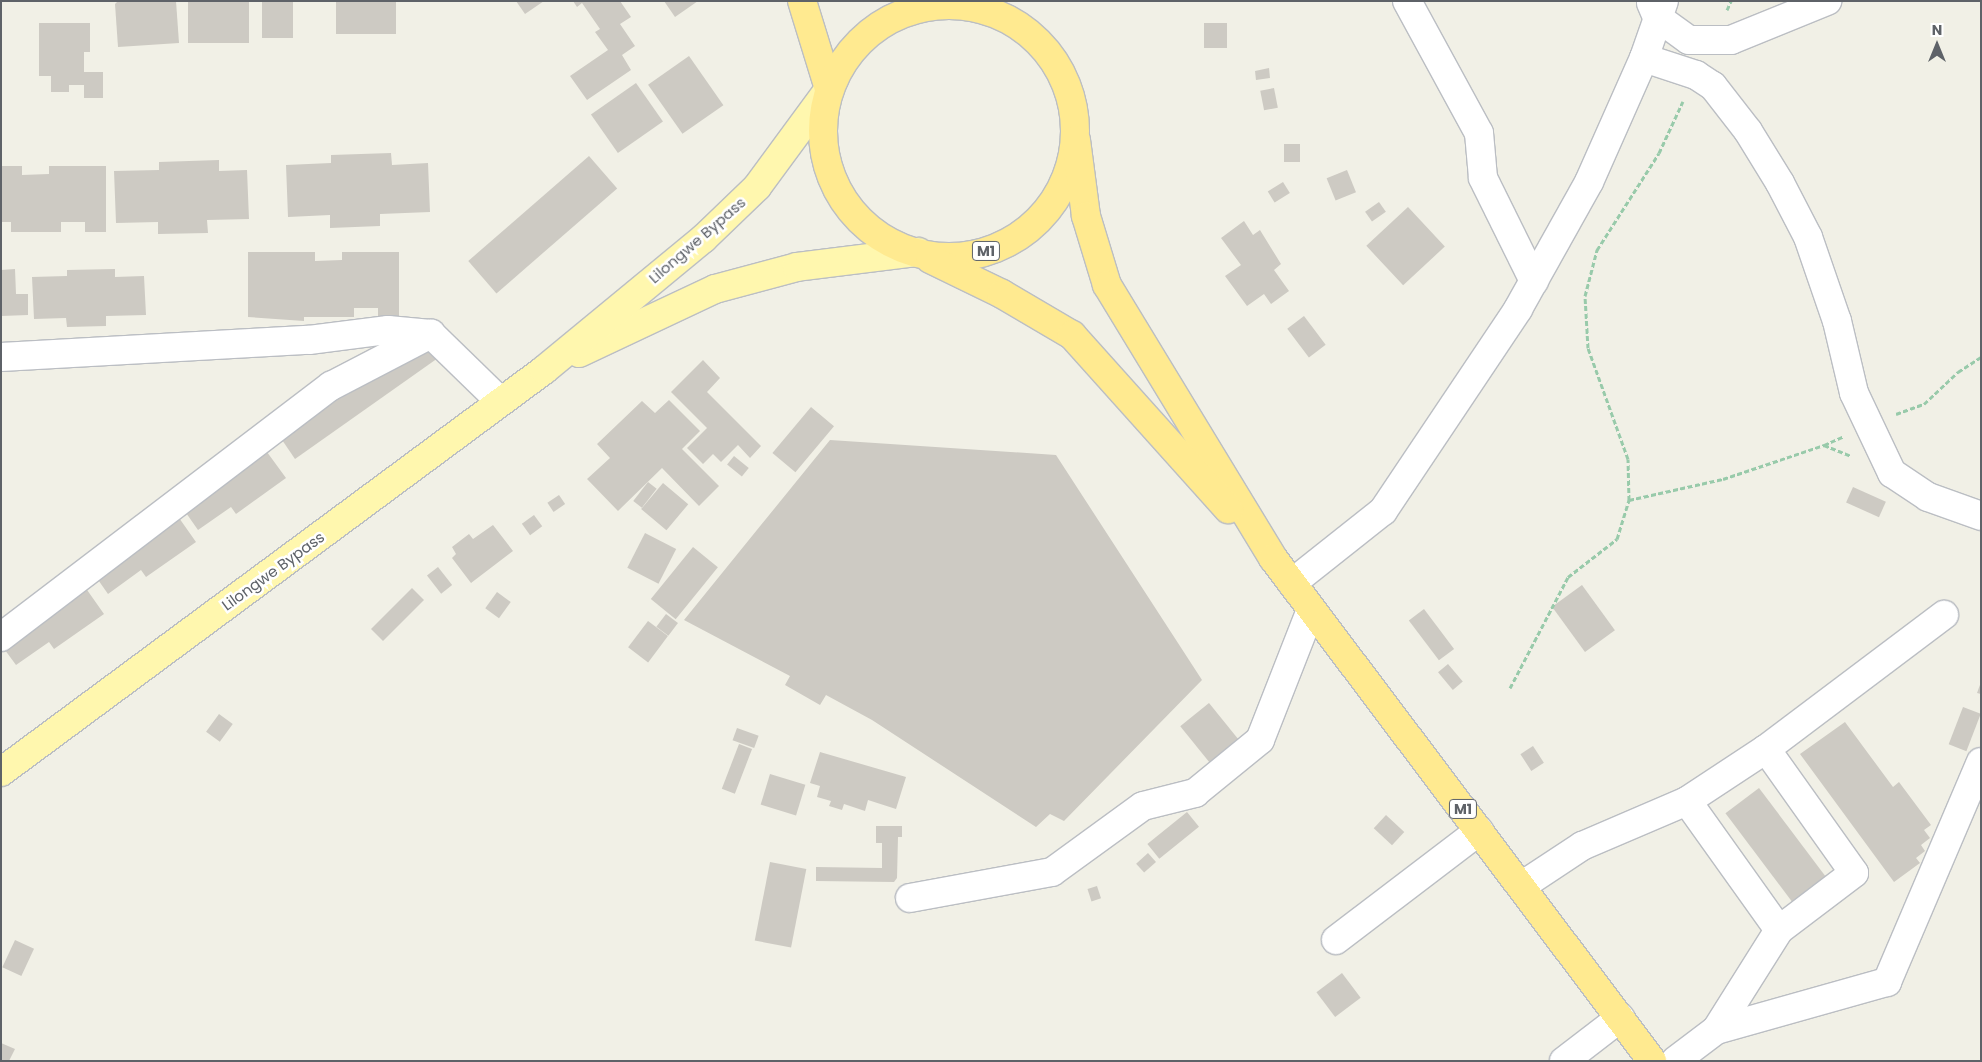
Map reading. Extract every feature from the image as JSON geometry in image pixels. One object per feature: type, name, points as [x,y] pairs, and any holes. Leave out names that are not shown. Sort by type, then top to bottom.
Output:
[{"type":"highway","name":"M1","points":[[802,1],[829,90]]},
{"type":"highway","name":"M1","points":[[1273,558],[1072,335],[1002,294],[918,252],[877,234],[844,201],[826,158],[823,135],[829,90],[852,50],[890,19],[937,5],[975,6],[1024,28],[1054,59],[1072,98],[1086,216],[1107,285],[1273,558],[1523,885],[1652,1061]]},
{"type":"highway","name":"M1","points":[[918,252],[962,256],[997,246],[1023,233],[1040,218],[1057,195],[1072,162],[1076,140]]},
{"type":"main road","name":"Lilongwe Bypass","points":[[1,772],[544,370],[703,239],[757,187],[829,90]]},
{"type":"main road","name":"Lilongwe Bypass","points":[[544,370],[715,290],[797,267],[918,252]]},
{"type":"street","points":[[1407,1],[1479,133],[1483,178],[1534,281]]},
{"type":"street","points":[[1657,7],[1689,40],[1731,40],[1827,1]]},
{"type":"street","points":[[1292,584],[1383,511],[1534,281],[1590,182],[1644,58],[1657,7]]},
{"type":"street","points":[[1644,58],[1696,75],[1713,86],[1748,131],[1808,237],[1837,321],[1854,392],[1866,426],[1892,473],[1928,497],[1981,516]]},
{"type":"street","points":[[1,357],[309,340],[388,330],[431,334],[500,401]]},
{"type":"street","points":[[2,635],[331,386],[431,334]]},
{"type":"street","points":[[910,898],[1052,872],[1143,806],[1195,793],[1260,740],[1311,610]]},
{"type":"street","points":[[1523,885],[1582,846],[1687,801],[1766,750],[1944,615]]},
{"type":"street","points":[[1675,1061],[1716,1030],[1779,930],[1854,873],[1766,750]]},
{"type":"street","points":[[1716,1030],[1887,982],[1981,762]]},
{"type":"street","points":[[1687,801],[1779,930]]},
{"type":"street","points":[[1336,940],[1480,831]]},
{"type":"street","points":[[1564,1061],[1620,1018]]},
{"type":"path","points":[[1723,18],[1731,1]]},
{"type":"path","points":[[1510,688],[1568,577],[1617,539],[1629,500],[1628,459],[1588,348],[1584,296],[1597,250],[1659,153],[1696,75]]},
{"type":"path","points":[[1629,500],[1723,479],[1824,445],[1866,426],[1924,404],[1958,372],[1981,357]]},
{"type":"path","points":[[1824,445],[1892,473]]},
{"type":"building","points":[[118,1],[176,1],[179,43],[118,47],[115,4]]},
{"type":"building","points":[[188,1],[249,1],[249,43],[188,43]]},
{"type":"building","points":[[262,1],[293,1],[293,38],[262,38]]},
{"type":"building","points":[[336,1],[396,1],[396,34],[336,34]]},
{"type":"building","points":[[516,1],[544,1],[525,14]]},
{"type":"building","points":[[573,1],[620,1],[631,17],[620,24],[635,46],[622,55],[631,70],[587,100],[570,76],[608,50],[595,32],[600,29],[582,3],[577,7]]},
{"type":"building","points":[[664,1],[698,1],[675,17]]},
{"type":"building","points":[[39,23],[90,23],[90,52],[84,52],[84,72],[103,72],[103,98],[84,98],[84,85],[69,85],[69,92],[51,92],[51,76],[39,76]]},
{"type":"building","points":[[1204,23],[1227,23],[1227,48],[1204,48]]},
{"type":"building","points":[[689,56],[723,105],[682,134],[648,85]]},
{"type":"building","points":[[1269,68],[1270,78],[1256,80],[1255,71]]},
{"type":"building","points":[[636,83],[663,122],[618,153],[591,115]]},
{"type":"building","points":[[1274,88],[1278,108],[1264,110],[1260,91]]},
{"type":"building","points":[[1284,144],[1300,144],[1300,162],[1284,162]]},
{"type":"building","points":[[391,153],[392,165],[428,163],[430,212],[380,214],[380,226],[330,228],[330,215],[288,217],[286,165],[331,163],[331,155]]},
{"type":"building","points":[[589,156],[617,188],[496,293],[468,261]]},
{"type":"building","points":[[219,160],[219,171],[247,170],[249,219],[207,220],[208,233],[158,234],[158,222],[116,223],[114,171],[159,170],[159,162]]},
{"type":"building","points":[[1,166],[22,166],[22,175],[49,174],[49,166],[106,166],[106,232],[85,232],[85,222],[61,222],[61,232],[11,232],[11,222],[1,222]]},
{"type":"building","points":[[1347,170],[1356,192],[1336,200],[1327,178]]},
{"type":"building","points":[[1283,182],[1290,193],[1275,203],[1268,192]]},
{"type":"building","points":[[1379,202],[1386,212],[1372,222],[1365,212]]},
{"type":"building","points":[[1408,207],[1445,246],[1403,285],[1366,246]]},
{"type":"building","points":[[1244,221],[1253,235],[1260,230],[1281,264],[1274,270],[1289,291],[1271,304],[1264,294],[1247,306],[1225,276],[1241,265],[1221,238]]},
{"type":"building","points":[[248,252],[315,252],[315,261],[342,260],[342,252],[399,252],[399,317],[378,317],[378,308],[354,308],[354,317],[304,317],[304,321],[248,317]]},
{"type":"building","points":[[15,269],[16,294],[28,294],[28,315],[1,316],[1,270]]},
{"type":"building","points":[[115,269],[115,277],[144,276],[146,315],[106,316],[106,326],[67,327],[66,318],[34,319],[32,277],[67,276],[67,270]]},
{"type":"building","points":[[1304,316],[1326,345],[1309,357],[1287,329]]},
{"type":"building","points":[[427,342],[438,358],[295,459],[278,434]]},
{"type":"building","points":[[703,360],[720,378],[707,392],[761,446],[750,458],[738,445],[721,462],[713,454],[703,464],[687,448],[707,428],[671,392]]},
{"type":"building","points":[[669,400],[700,431],[682,449],[719,486],[699,506],[662,468],[618,511],[587,479],[610,458],[597,444],[642,401],[655,413]]},
{"type":"building","points":[[811,407],[834,426],[795,472],[772,453]]},
{"type":"building","points":[[830,440],[1056,455],[1202,680],[1064,821],[1050,814],[1036,827],[872,720],[826,695],[820,705],[785,685],[790,676],[684,620]]},
{"type":"building","points":[[267,452],[286,478],[236,514],[231,507],[198,530],[184,510]]},
{"type":"building","points":[[734,456],[749,468],[742,477],[727,465]]},
{"type":"building","points":[[648,482],[657,489],[642,508],[633,501]]},
{"type":"building","points":[[663,483],[688,504],[666,530],[641,509]]},
{"type":"building","points":[[1853,487],[1886,502],[1879,517],[1846,503]]},
{"type":"building","points":[[559,495],[565,504],[554,512],[547,503]]},
{"type":"building","points":[[177,515],[196,542],[146,577],[141,570],[108,594],[94,574]]},
{"type":"building","points":[[534,515],[542,526],[530,535],[522,524]]},
{"type":"building","points":[[493,525],[513,551],[471,583],[452,558],[456,554],[452,547],[469,534],[473,539]]},
{"type":"building","points":[[645,533],[676,549],[658,584],[627,568]]},
{"type":"building","points":[[693,547],[718,567],[676,619],[651,599]]},
{"type":"building","points":[[438,567],[452,585],[441,594],[427,576]]},
{"type":"building","points":[[1582,585],[1615,630],[1585,652],[1552,607]]},
{"type":"building","points":[[85,587],[104,614],[54,649],[49,642],[16,665],[2,646]]},
{"type":"building","points":[[412,588],[424,600],[383,641],[371,629]]},
{"type":"building","points":[[497,592],[511,602],[499,618],[485,608]]},
{"type":"building","points":[[1424,609],[1454,649],[1439,660],[1409,620]]},
{"type":"building","points":[[666,614],[678,623],[668,636],[656,627]]},
{"type":"building","points":[[648,621],[668,636],[648,662],[628,647]]},
{"type":"building","points":[[1448,664],[1463,682],[1453,690],[1438,672]]},
{"type":"building","points":[[1981,682],[1981,694],[1977,693]]},
{"type":"building","points":[[1209,703],[1243,745],[1214,768],[1180,726]]},
{"type":"building","points":[[1963,707],[1981,714],[1966,751],[1949,744]]},
{"type":"building","points":[[219,714],[233,724],[220,742],[206,732]]},
{"type":"building","points":[[1845,722],[1893,787],[1899,782],[1931,825],[1924,830],[1930,838],[1921,845],[1925,851],[1916,858],[1920,863],[1894,882],[1800,754]]},
{"type":"building","points":[[737,728],[759,736],[754,748],[733,740]]},
{"type":"building","points":[[739,744],[752,749],[735,794],[722,789]]},
{"type":"building","points":[[1533,746],[1544,763],[1531,771],[1520,754]]},
{"type":"building","points":[[820,752],[906,777],[896,809],[868,800],[865,811],[844,804],[842,810],[829,806],[831,801],[817,797],[820,786],[810,783]]},
{"type":"building","points":[[770,774],[805,785],[796,815],[761,805]]},
{"type":"building","points":[[1759,788],[1826,877],[1792,902],[1725,813]]},
{"type":"building","points":[[1187,812],[1199,827],[1159,859],[1147,844]]},
{"type":"building","points":[[1386,815],[1404,832],[1392,845],[1374,828]]},
{"type":"building","points":[[876,826],[902,826],[902,837],[898,837],[897,878],[894,882],[816,881],[816,867],[882,868],[882,843],[876,843]]},
{"type":"building","points":[[1148,853],[1156,862],[1144,873],[1136,864]]},
{"type":"building","points":[[770,862],[806,869],[791,948],[755,941]]},
{"type":"building","points":[[1097,886],[1101,898],[1092,901],[1087,889]]},
{"type":"building","points":[[15,940],[34,949],[21,976],[2,967]]},
{"type":"building","points":[[1342,973],[1361,998],[1335,1017],[1316,992]]},
{"type":"building","points":[[1,1043],[15,1049],[9,1061],[1,1061]]}]
